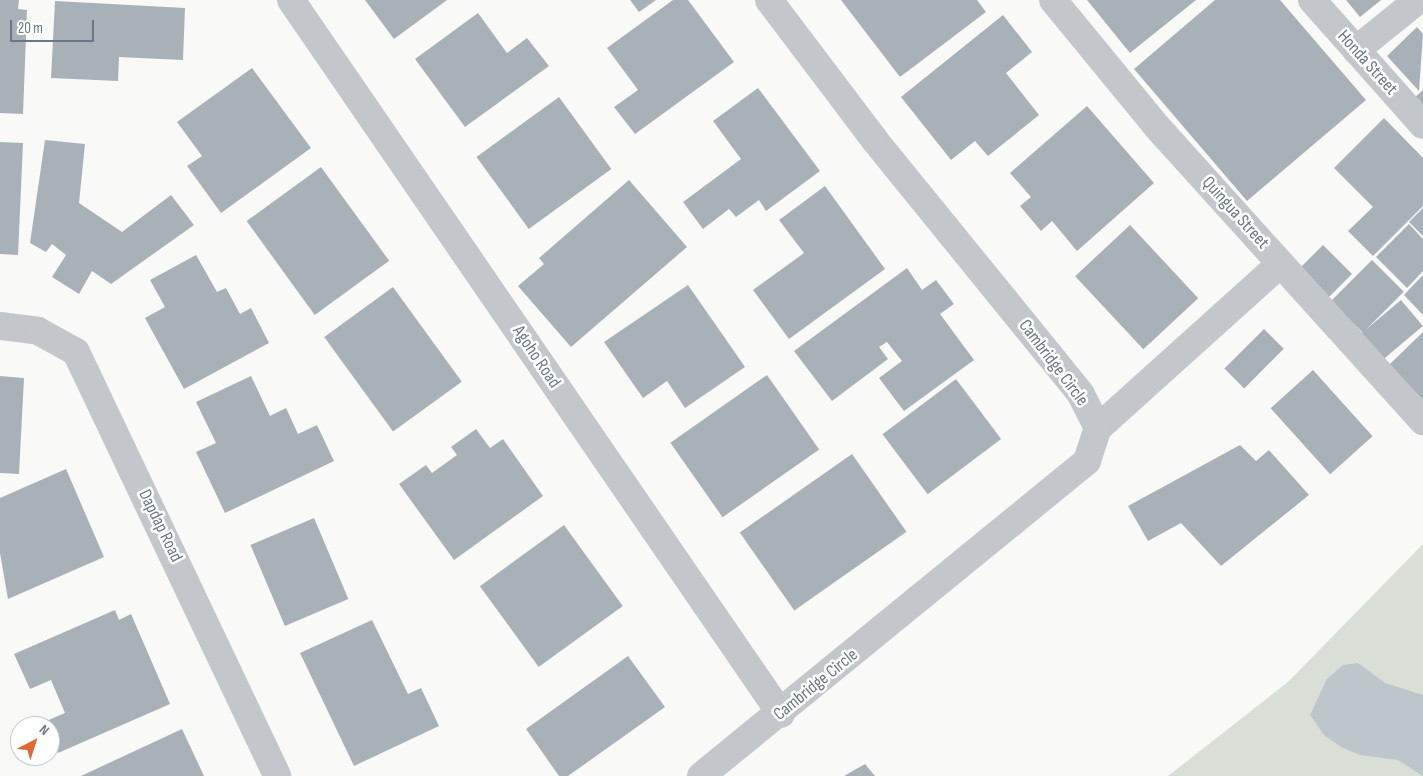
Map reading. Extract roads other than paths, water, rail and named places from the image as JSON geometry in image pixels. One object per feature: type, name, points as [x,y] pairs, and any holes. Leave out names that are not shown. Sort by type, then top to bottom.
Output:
[{"type":"street","name":"Agoho Road","points":[[291,0],[781,714]]},
{"type":"street","name":"Cambridge Circle","points":[[702,776],[781,714],[1087,460],[1098,428],[1081,394],[874,139],[769,0]]},
{"type":"street","name":"Quingua Street","points":[[1053,0],[1159,129],[1423,421]]},
{"type":"street","name":"Honda Street","points":[[1312,0],[1423,125]]},
{"type":"street","points":[[1356,50],[1418,0]]},
{"type":"street","points":[[1098,428],[1280,264]]},
{"type":"street","name":"Dapdap Road","points":[[0,326],[38,331],[76,352],[277,776]]}]
